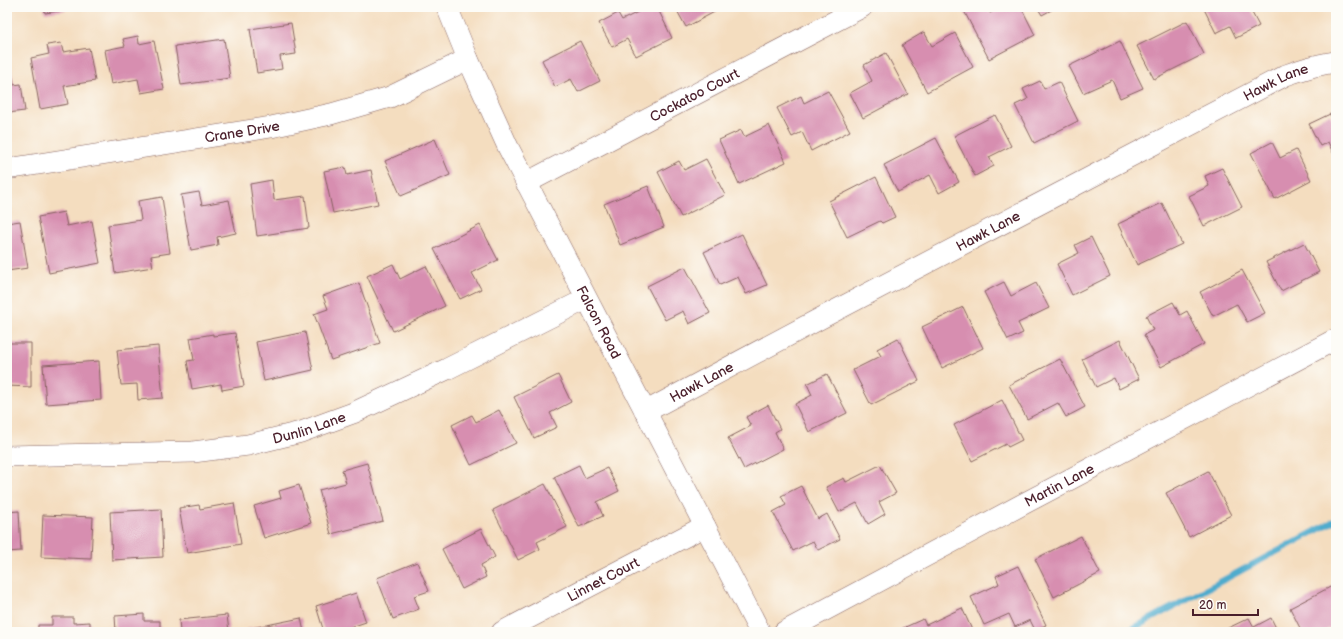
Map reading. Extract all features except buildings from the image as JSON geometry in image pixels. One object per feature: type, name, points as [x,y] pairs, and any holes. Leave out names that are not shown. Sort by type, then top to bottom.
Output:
[{"type":"street","name":"Falcon Road","points":[[447,7],[468,59],[508,148],[760,632]]},
{"type":"street","name":"Cockatoo Court","points":[[526,183],[862,7]]},
{"type":"street","name":"Crane Drive","points":[[7,169],[271,127],[331,114],[390,96],[468,59]]},
{"type":"street","name":"Hawk Lane","points":[[645,412],[830,313],[1286,75],[1323,63],[1336,62]]},
{"type":"street","name":"Dunlin Lane","points":[[7,456],[193,452],[248,445],[301,432],[353,413],[447,369],[586,299]]},
{"type":"street","name":"Martin Lane","points":[[784,632],[1025,502],[1336,339]]},
{"type":"street","name":"Linnet Court","points":[[502,632],[705,526]]},
{"type":"waterway","points":[[1126,632],[1336,520]]}]
